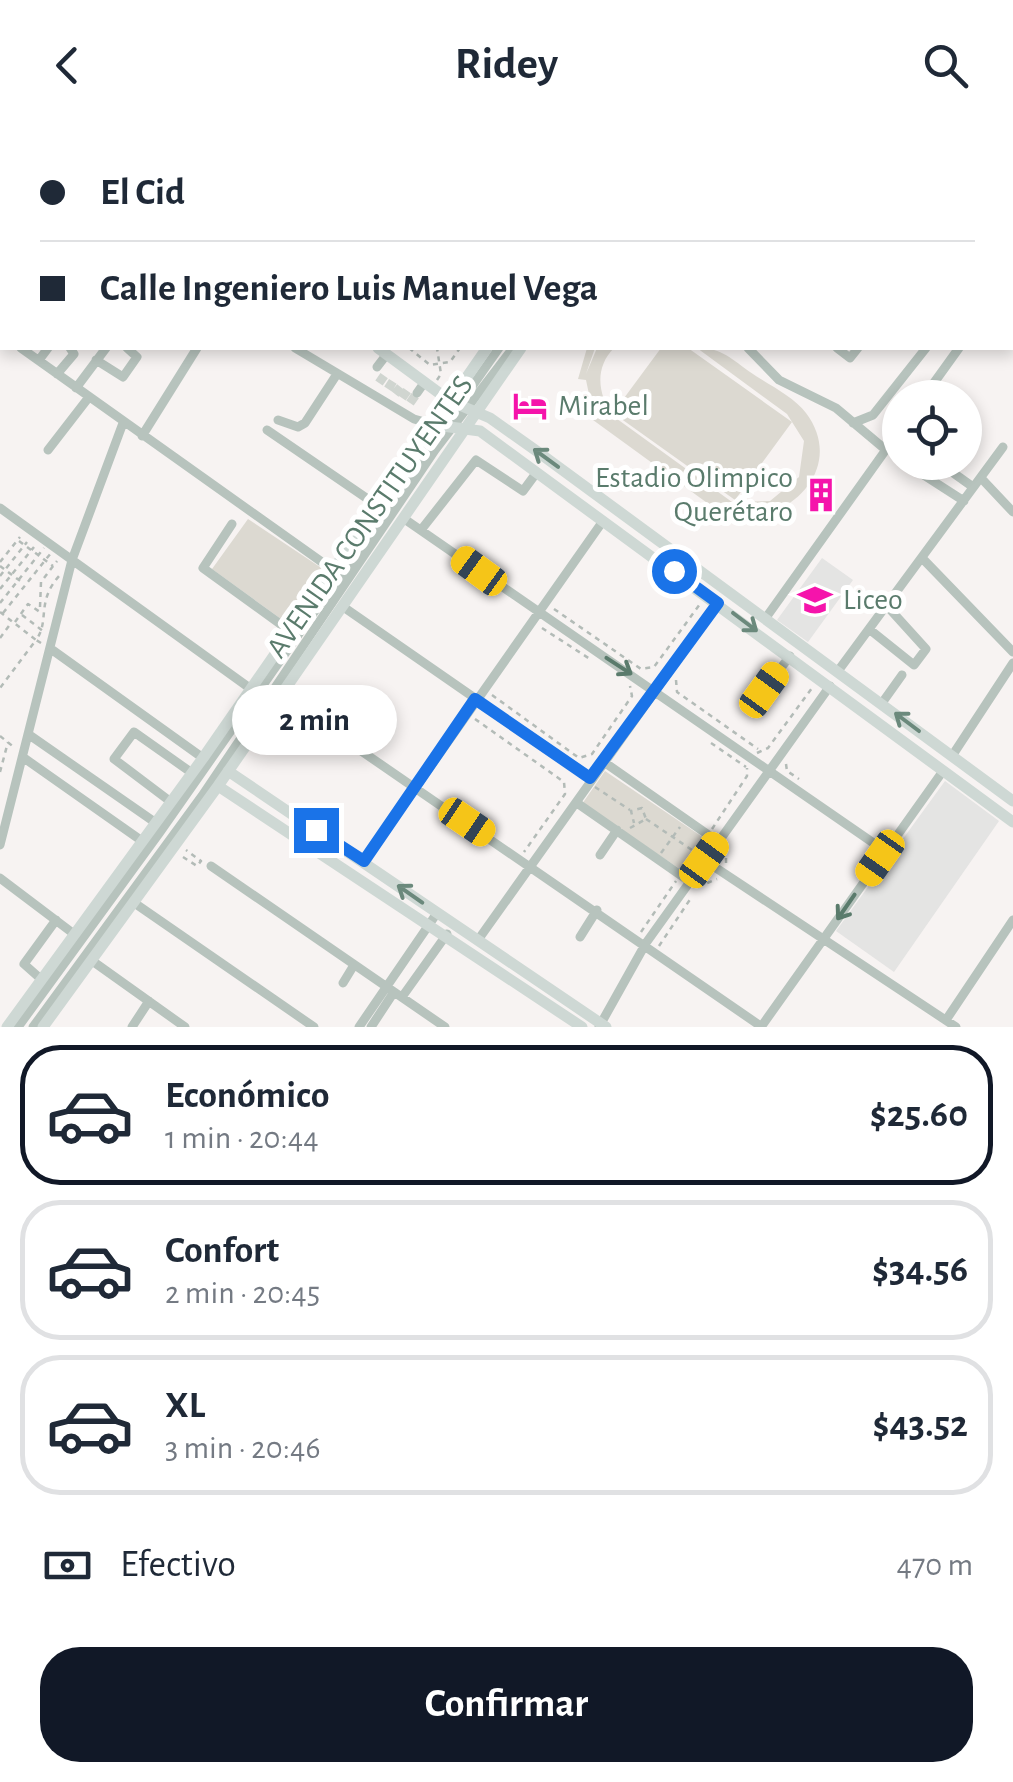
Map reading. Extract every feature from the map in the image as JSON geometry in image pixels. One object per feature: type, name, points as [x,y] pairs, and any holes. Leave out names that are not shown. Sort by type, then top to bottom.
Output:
[{"type":"main road","name":"AVENIDA CONSTITUYENTES","points":[[37,1026],[91,960],[218,786],[432,476],[460,429],[464,407],[486,350]]},
{"type":"main road","name":"AVENIDA CONSTITUYENTES","points":[[7,1027],[21,1015],[74,934],[438,426],[464,407],[519,350]]},
{"type":"main road","points":[[400,373],[464,407],[766,619],[1013,802]]},
{"type":"main road","points":[[438,426],[480,431],[1013,822]]},
{"type":"main road","points":[[228,771],[364,861],[433,918]]},
{"type":"main road","points":[[218,786],[433,918],[478,940],[602,1026]]},
{"type":"main road","points":[[451,928],[582,1027]]},
{"type":"street","points":[[26,350],[88,398],[333,570]]},
{"type":"street","points":[[39,360],[46,350]]},
{"type":"street","points":[[56,374],[74,354],[71,350]]},
{"type":"street","points":[[76,388],[104,350]]},
{"type":"street","points":[[96,360],[123,377],[136,361],[128,350]]},
{"type":"street","points":[[142,436],[196,350]]},
{"type":"street","points":[[18,1027],[21,1015],[160,832],[438,426],[384,401],[298,350]]},
{"type":"street","points":[[464,407],[498,350]]},
{"type":"street","points":[[464,407],[511,350]]},
{"type":"street","points":[[750,350],[780,380],[836,408],[882,447]]},
{"type":"street","points":[[853,423],[873,415],[924,350]]},
{"type":"street","points":[[936,380],[958,350]]},
{"type":"street","points":[[278,420],[298,427],[304,423],[337,374]]},
{"type":"street","points":[[384,401],[391,391]]},
{"type":"street","points":[[384,401],[391,391]]},
{"type":"street","points":[[384,401],[391,391]]},
{"type":"street","points":[[48,450],[88,398]]},
{"type":"street","points":[[0,845],[50,649],[49,543],[123,422]]},
{"type":"street","points":[[21,1015],[37,1026],[202,796],[435,450],[460,429]]},
{"type":"street","points":[[267,430],[378,506]]},
{"type":"street","points":[[982,477],[1003,448]]},
{"type":"street","points":[[766,619],[882,456]]},
{"type":"street","points":[[421,530],[476,460],[523,491],[537,472]]},
{"type":"street","points":[[432,476],[452,489]]},
{"type":"street","points":[[982,479],[1013,512]]},
{"type":"street","points":[[931,480],[964,501]]},
{"type":"street","points":[[962,480],[973,488]]},
{"type":"street","points":[[838,671],[979,480]]},
{"type":"street","points":[[0,508],[251,688]]},
{"type":"street","points":[[403,518],[535,617],[655,691],[886,851]]},
{"type":"street","points":[[364,861],[603,520]]},
{"type":"street","points":[[232,524],[203,568],[290,632]]},
{"type":"street","points":[[923,558],[1013,652]]},
{"type":"street","points":[[478,940],[577,802],[588,780],[718,603]]},
{"type":"street","points":[[342,606],[588,780]]},
{"type":"street","points":[[870,629],[914,665],[926,649],[887,606]]},
{"type":"street","points":[[50,649],[203,758]]},
{"type":"street","points":[[764,690],[790,656]]},
{"type":"street","points":[[952,756],[1013,663]]},
{"type":"street","points":[[882,703],[902,674]]},
{"type":"street","points":[[602,1026],[642,940],[712,838],[830,686]]},
{"type":"street","points":[[280,695],[642,940],[762,1027],[943,771]]},
{"type":"street","points":[[170,802],[114,759],[134,732],[192,773]]},
{"type":"street","points":[[28,734],[156,823]]},
{"type":"street","points":[[24,756],[142,841]]},
{"type":"street","points":[[604,762],[712,838]]},
{"type":"street","points":[[577,802],[685,877]]},
{"type":"street","points":[[308,842],[316,830]]},
{"type":"street","points":[[600,855],[617,830]]},
{"type":"street","points":[[699,856],[956,1027]]},
{"type":"street","points":[[211,866],[445,1027]]},
{"type":"street","points":[[0,878],[74,934]]},
{"type":"street","points":[[133,902],[314,1027]]},
{"type":"street","points":[[580,937],[597,910]]},
{"type":"street","points":[[371,1027],[433,918]]},
{"type":"street","points":[[42,980],[24,964],[56,920]]},
{"type":"street","points":[[946,1020],[1013,920]]},
{"type":"street","points":[[360,1027],[451,928]]},
{"type":"street","points":[[91,960],[185,1027]]},
{"type":"street","points":[[343,983],[354,965]]},
{"type":"street","points":[[132,1027],[149,1001]]},
{"type":"street","points":[[418,1024],[425,1014]]},
{"type":"path","points":[[411,350],[430,365],[450,362],[459,350]]},
{"type":"path","points":[[438,350],[441,374]]},
{"type":"path","points":[[18,540],[49,543]]},
{"type":"path","points":[[18,540],[53,566]]},
{"type":"path","points":[[0,576],[18,540]]},
{"type":"path","points":[[2,566],[25,545],[49,543]]},
{"type":"path","points":[[0,589],[32,550],[49,543]]},
{"type":"path","points":[[36,640],[2,612],[0,604],[49,543]]},
{"type":"path","points":[[2,612],[45,560],[49,543]]},
{"type":"path","points":[[0,688],[42,631],[42,580],[53,566],[49,543]]},
{"type":"path","points":[[41,611],[49,586],[49,543]]},
{"type":"path","points":[[2,566],[25,585]]},
{"type":"path","points":[[34,574],[42,580]]},
{"type":"path","points":[[544,603],[641,670],[654,667],[706,594]]},
{"type":"path","points":[[0,638],[28,604],[41,611]]},
{"type":"path","points":[[21,614],[42,631]]},
{"type":"path","points":[[535,617],[597,664]]},
{"type":"path","points":[[684,668],[675,681],[677,692],[759,750]]},
{"type":"path","points":[[482,688],[580,758],[592,754],[632,696],[630,686]]},
{"type":"path","points":[[466,712],[564,782],[565,794],[520,858]]},
{"type":"path","points":[[0,736],[24,756]]},
{"type":"path","points":[[706,739],[747,768]]},
{"type":"path","points":[[0,772],[8,742]]},
{"type":"path","points":[[785,759],[788,771],[802,782]]},
{"type":"path","points":[[588,780],[631,811],[634,822],[646,819]]},
{"type":"path","points":[[631,811],[642,808],[646,819],[699,856]]},
{"type":"path","points":[[657,858],[686,819]]},
{"type":"path","points":[[642,940],[712,838]]},
{"type":"path","points":[[179,854],[197,866],[200,861],[183,848]]},
{"type":"shaded area","points":[[586,350],[594,350],[586,374],[596,350],[612,350],[603,364],[600,382],[613,416],[732,502],[770,501],[799,477],[804,441],[787,414],[700,350],[719,352],[787,396],[806,413],[817,433],[820,452],[816,471],[793,501],[776,511],[735,517],[732,521],[582,412],[590,399],[586,380],[578,379]]},
{"type":"shaded area","points":[[660,350],[691,350],[792,422],[735,500],[613,413]]},
{"type":"shaded area","points":[[248,519],[323,569],[288,624],[212,569]]},
{"type":"shaded area","name":"Liceo","points":[[822,558],[853,580],[808,642],[777,620]]},
{"type":"shaded area","points":[[605,771],[710,842],[689,875],[582,804]]},
{"type":"shaded area","points":[[945,781],[999,821],[894,972],[836,931]]},
{"type":"tunnel","points":[[379,383],[386,373]]},
{"type":"tunnel","points":[[388,389],[395,378]]},
{"type":"tunnel","points":[[395,394],[403,384]]},
{"type":"tunnel","points":[[402,398],[409,388]]},
{"type":"tunnel","points":[[410,403],[417,393]]},
{"type":"place","name":"Mirabel","points":[[530,406]]},
{"type":"place","name":"Estadio Olimpico Querétaro","points":[[821,495]]},
{"type":"place","name":"Liceo","points":[[815,600]]},
{"type":"route","points":[[316,830],[364,861],[475,699],[590,778],[718,603],[674,571]]}]
